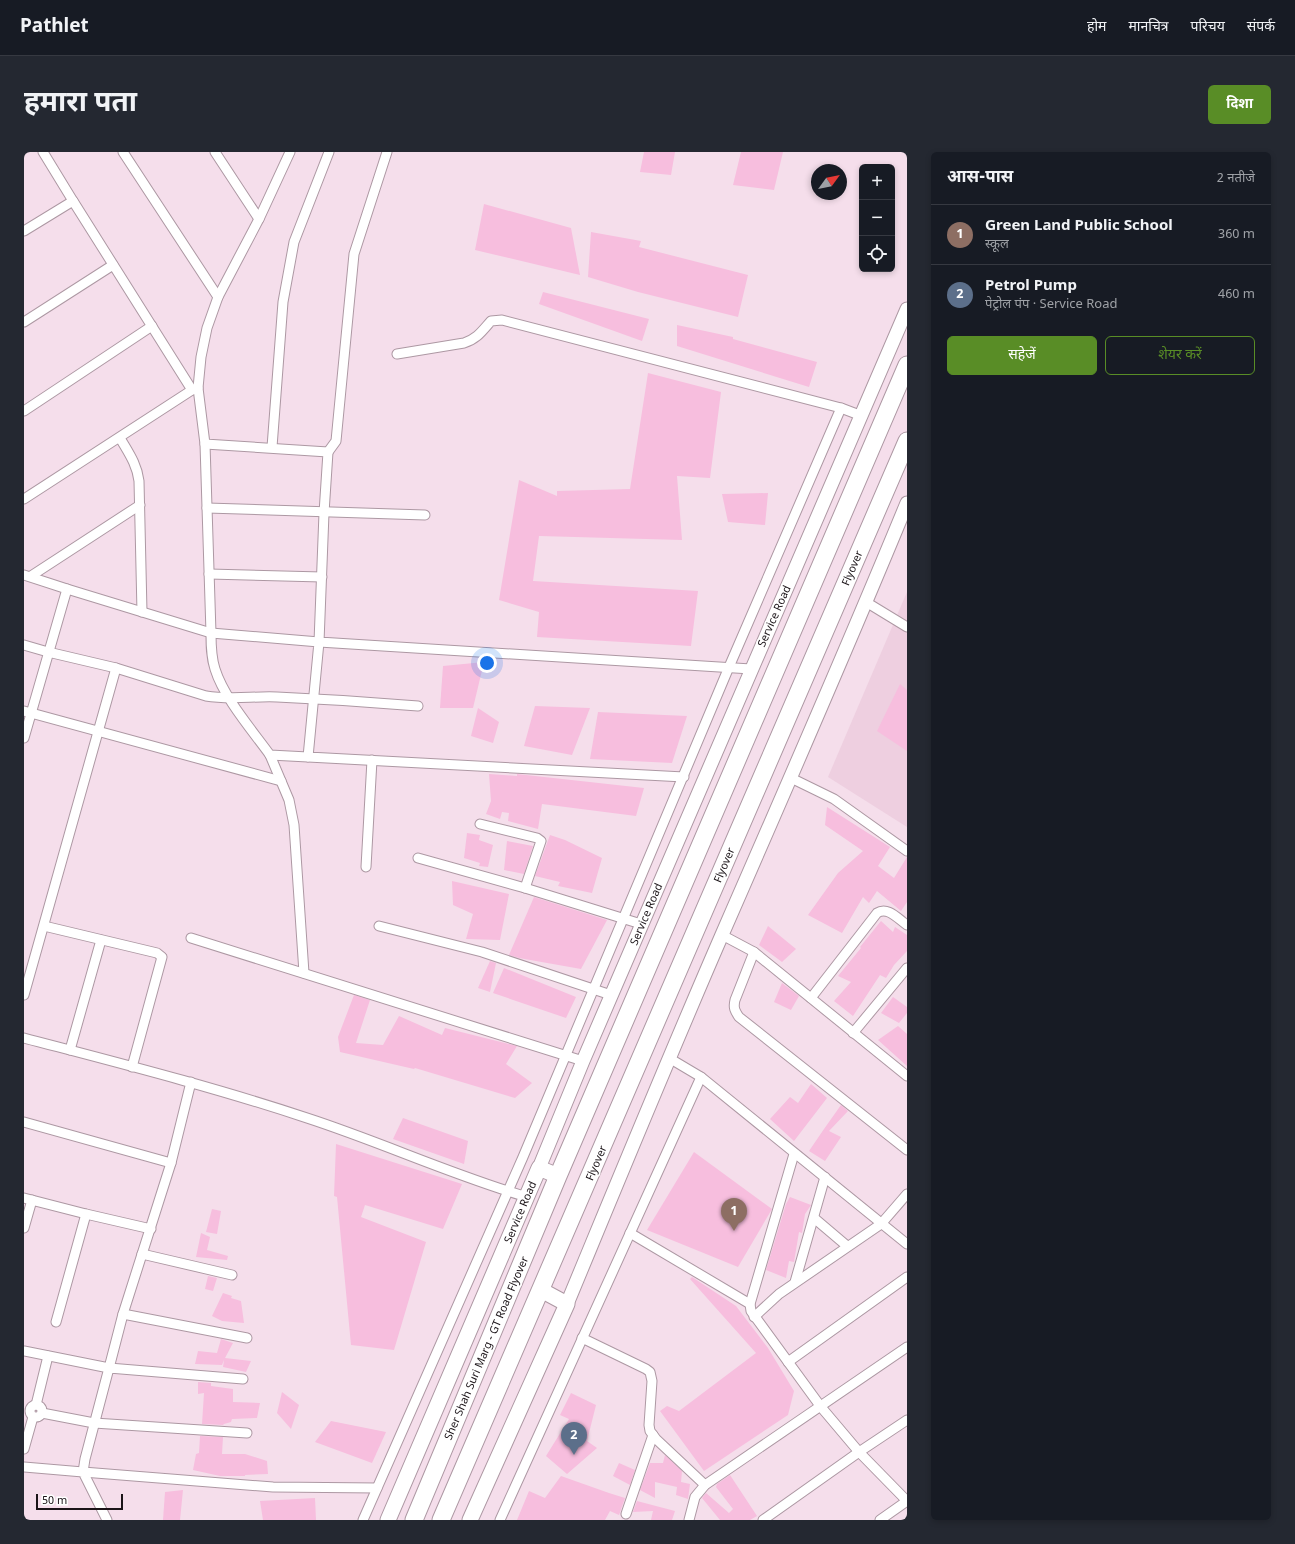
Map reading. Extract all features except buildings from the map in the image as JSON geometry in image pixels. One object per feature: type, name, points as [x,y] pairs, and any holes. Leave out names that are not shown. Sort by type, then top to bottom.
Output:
[{"type":"highway","points":[[558,1176],[907,365]]},
{"type":"highway","name":"Flyover","points":[[541,1290],[907,441]]},
{"type":"highway","name":"Sher Shah Suri Marg - GT Road Flyover","points":[[414,1520],[558,1176]]},
{"type":"highway","points":[[441,1520],[541,1290]]},
{"type":"main road","points":[[539,1168],[558,1176]]},
{"type":"main road","name":"Service Road","points":[[388,1520],[539,1168]]},
{"type":"main road","points":[[470,1520],[567,1304],[541,1290]]},
{"type":"street","points":[[43,152],[152,326],[195,389]]},
{"type":"street","points":[[123,152],[218,297]]},
{"type":"street","points":[[215,152],[259,219]]},
{"type":"street","points":[[290,152],[259,219],[218,297],[207,328],[195,389],[205,444],[212,657],[214,668],[231,699],[270,755],[289,800],[294,825],[304,973]]},
{"type":"street","points":[[272,447],[283,302],[294,242],[329,152]]},
{"type":"street","points":[[308,757],[319,642],[328,452],[336,441],[354,254],[387,152]]},
{"type":"street","points":[[24,231],[73,201]]},
{"type":"street","points":[[24,322],[113,265]]},
{"type":"street","name":"Service Road","points":[[539,1168],[641,924],[907,309]]},
{"type":"street","points":[[397,354],[464,343],[473,340],[491,321],[502,320],[841,408],[862,416]]},
{"type":"street","points":[[24,411],[152,326]]},
{"type":"street","points":[[24,499],[195,389]]},
{"type":"street","points":[[363,1520],[567,1055],[730,667],[841,408]]},
{"type":"street","points":[[120,438],[137,469],[140,505],[142,612]]},
{"type":"street","points":[[205,444],[272,447],[328,452]]},
{"type":"street","points":[[567,1304],[669,1058],[791,778],[907,503]]},
{"type":"street","points":[[27,576],[140,505]]},
{"type":"street","points":[[207,508],[324,513],[425,515]]},
{"type":"street","points":[[209,574],[322,577]]},
{"type":"street","points":[[27,576],[211,632],[319,642],[751,669]]},
{"type":"street","points":[[24,738],[28,712],[67,589]]},
{"type":"street","points":[[866,602],[907,627]]},
{"type":"street","points":[[24,645],[116,668],[206,696],[231,699],[253,696],[314,698],[418,706]]},
{"type":"street","points":[[24,995],[116,668]]},
{"type":"street","points":[[28,712],[281,781]]},
{"type":"street","points":[[270,755],[684,777]]},
{"type":"street","points":[[366,867],[372,760]]},
{"type":"street","points":[[791,778],[834,799],[907,851]]},
{"type":"street","points":[[480,824],[537,838],[541,841],[525,888]]},
{"type":"street","points":[[418,858],[525,888],[641,924]]},
{"type":"street","points":[[811,998],[877,913],[884,910],[888,911],[907,925]]},
{"type":"street","points":[[44,926],[157,953],[162,957],[132,1066]]},
{"type":"street","points":[[379,926],[482,952],[611,995]]},
{"type":"street","points":[[722,935],[754,952],[907,1076]]},
{"type":"street","points":[[191,938],[583,1061]]},
{"type":"street","points":[[70,1050],[102,940]]},
{"type":"street","points":[[754,952],[735,1000],[735,1012],[739,1017],[907,1150]]},
{"type":"street","points":[[853,1033],[907,968]]},
{"type":"street","points":[[24,1038],[191,1082],[309,1118],[508,1192],[526,1197]]},
{"type":"street","points":[[669,1058],[701,1077],[794,1154],[825,1177],[907,1244]]},
{"type":"street","points":[[500,1520],[701,1077]]},
{"type":"street","points":[[107,1520],[83,1472],[122,1314],[151,1229],[171,1163],[191,1082]]},
{"type":"street","points":[[24,1122],[171,1163]]},
{"type":"street","points":[[794,1154],[750,1304],[751,1311],[821,1407],[859,1452],[907,1502],[880,1520]]},
{"type":"street","points":[[795,1282],[825,1177]]},
{"type":"street","points":[[754,1317],[779,1294],[795,1282],[881,1224],[907,1194]]},
{"type":"street","points":[[24,1228],[28,1199],[151,1229]]},
{"type":"street","points":[[56,1322],[86,1214]]},
{"type":"street","points":[[814,1218],[847,1246]]},
{"type":"street","points":[[630,1233],[750,1304]]},
{"type":"street","points":[[142,1254],[232,1275]]},
{"type":"street","points":[[788,1362],[907,1277]]},
{"type":"street","points":[[122,1314],[246,1338]]},
{"type":"street","points":[[582,1338],[650,1372],[652,1381],[648,1425],[653,1435],[705,1486]]},
{"type":"street","points":[[689,1520],[695,1497],[705,1486],[907,1347]]},
{"type":"street","points":[[24,1351],[109,1368],[243,1379]]},
{"type":"street","points":[[24,1448],[48,1356]]},
{"type":"street","points":[[33,1411],[94,1423],[247,1433]]},
{"type":"street","points":[[763,1520],[907,1420]]},
{"type":"street","points":[[626,1514],[653,1435]]},
{"type":"street","points":[[24,1467],[273,1487],[377,1488]]},
{"type":"shaded area","points":[[907,592],[907,827],[828,777]]},
{"type":"place","name":"Green Land Public School","points":[[734,1231]]},
{"type":"place","name":"Petrol Pump","points":[[574,1455]]}]
